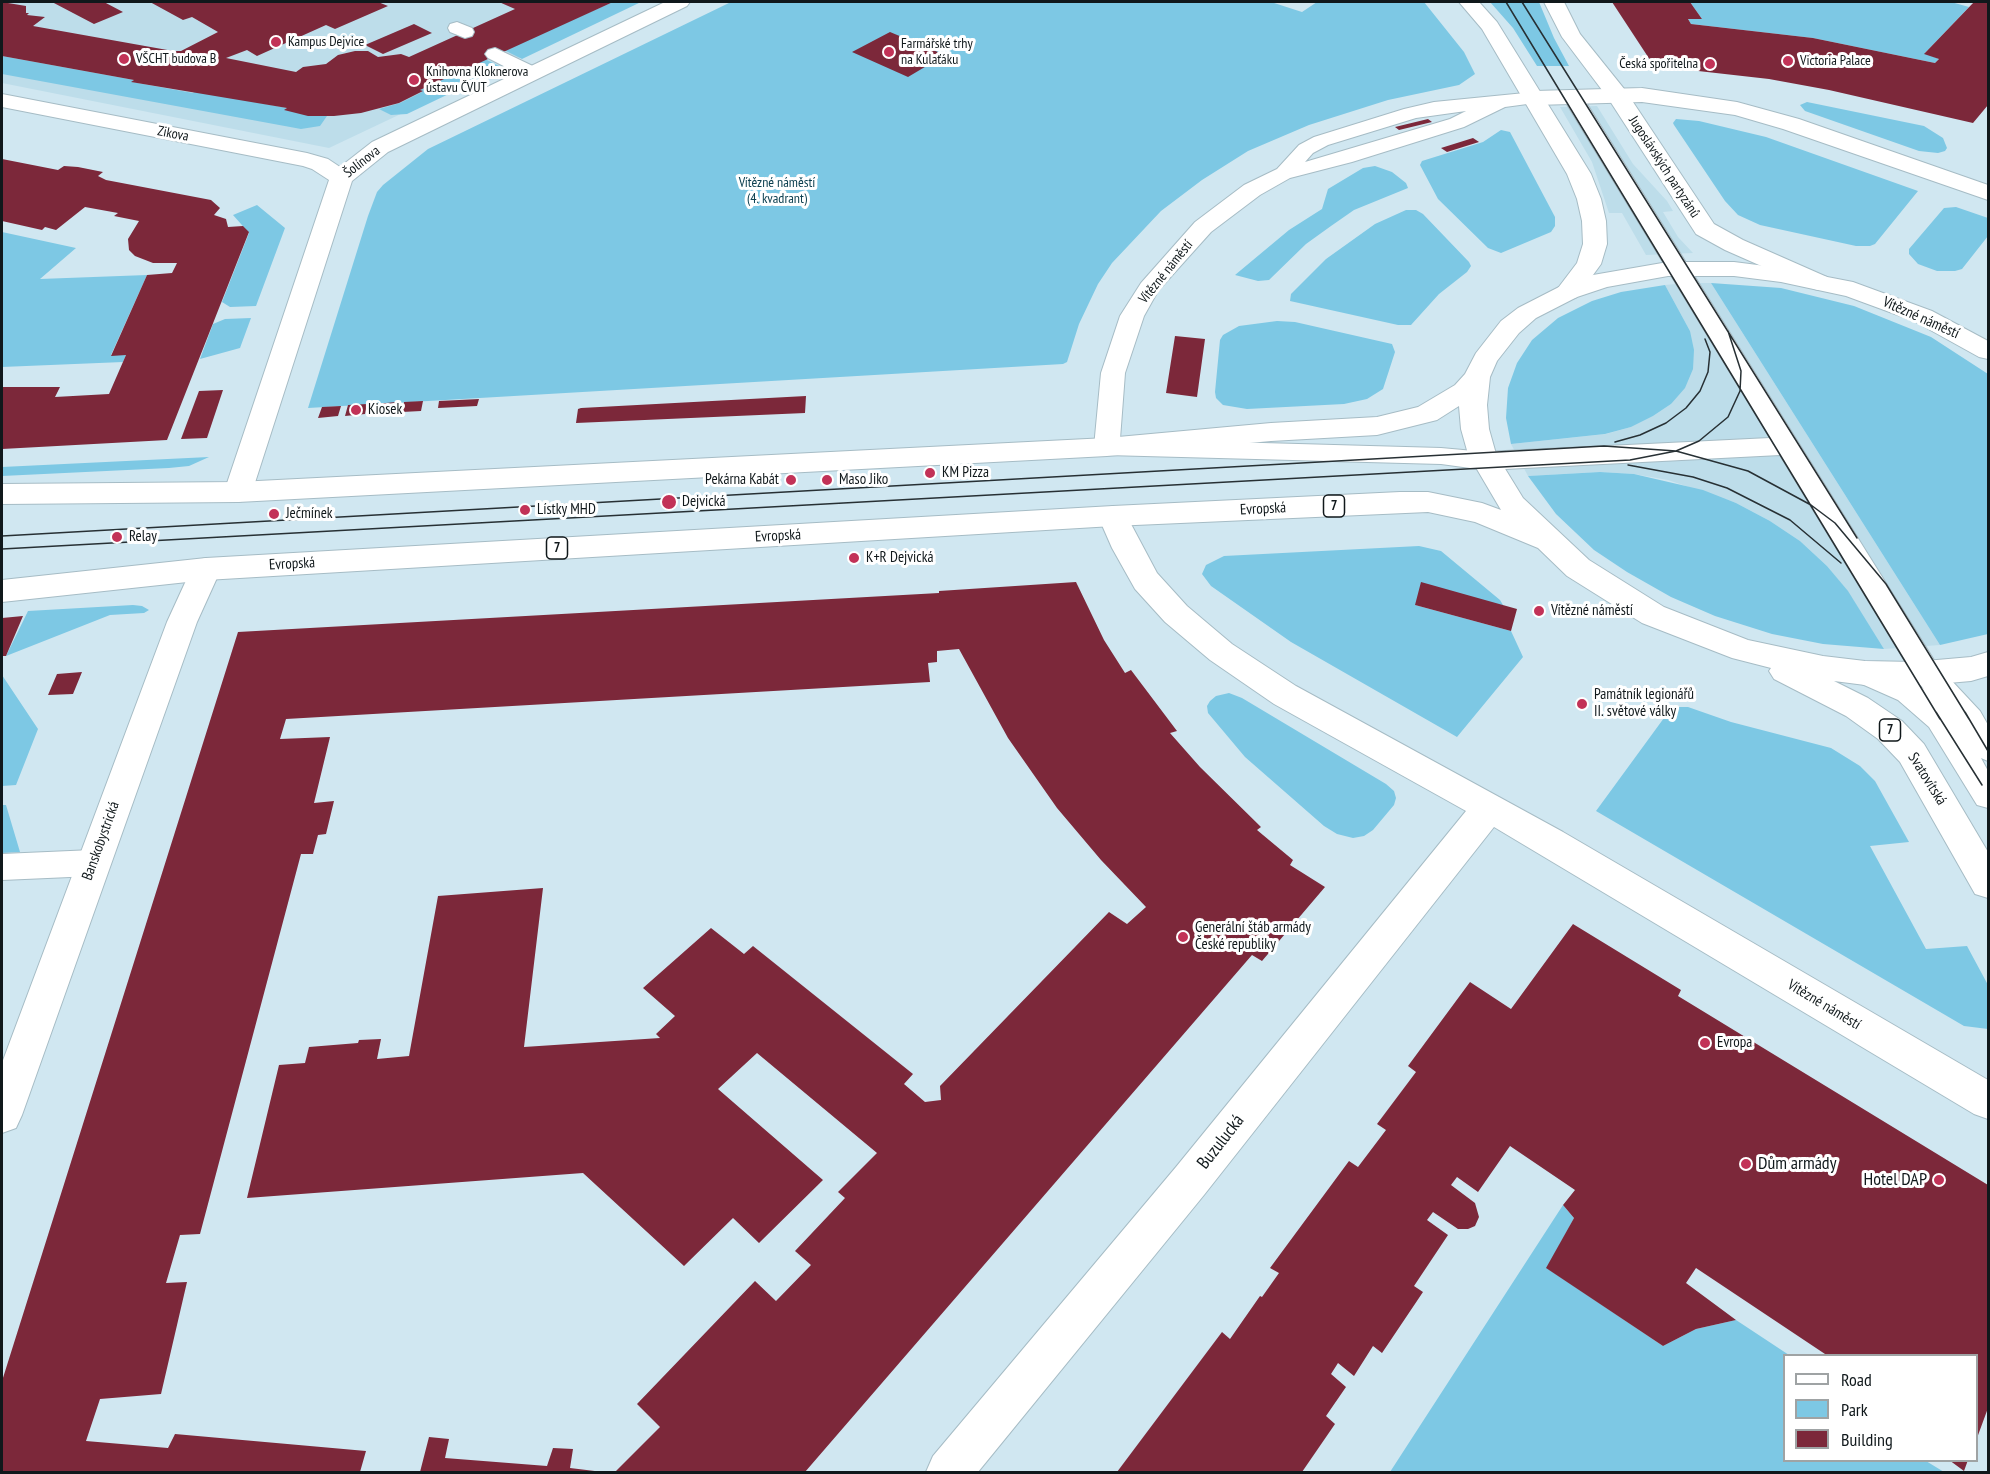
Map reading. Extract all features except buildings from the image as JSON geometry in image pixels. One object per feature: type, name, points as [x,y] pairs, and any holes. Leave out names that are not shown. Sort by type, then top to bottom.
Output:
[{"type":"main road","name":"Šolínova","points":[[238,492],[341,178],[380,147],[680,2]]},
{"type":"main road","points":[[1469,2],[1490,26],[1579,174],[1594,221],[1595,244],[1589,264],[1568,292]]},
{"type":"main road","name":"Jugoslávských partyzánů","points":[[1554,2],[1572,37],[1617,94],[1705,229],[1734,245],[1818,282]]},
{"type":"main road","name":"Vítězné náměstí","points":[[1535,98],[1617,94],[1671,98],[1737,109],[1791,124],[1988,192]]},
{"type":"main road","name":"Zikova","points":[[2,101],[307,160],[320,164],[341,178]]},
{"type":"main road","name":"Vítězné náměstí","points":[[1989,351],[1923,316],[1862,293],[1818,282],[1734,269],[1679,269],[1613,278],[1568,292],[1527,313],[1510,327],[1485,359],[1477,377],[1473,405],[1475,429],[1485,461],[1513,506],[1578,568],[1653,615],[1743,650],[1812,666],[1865,673],[1927,673],[1971,669],[1989,664]]},
{"type":"main road","points":[[2,494],[238,492],[1107,447],[1271,432],[1377,426],[1427,414],[1465,391],[1477,377]]},
{"type":"main road","name":"Evropská","points":[[2,591],[206,569],[1113,516],[1428,502],[1482,513],[1548,541]]},
{"type":"main road","name":"Vítězné náměstí","points":[[1113,516],[1127,548],[1146,581],[1176,614],[1221,652],[1285,695],[1489,808],[1989,1101]]},
{"type":"main road","name":"Banskobystrická","points":[[2,1115],[182,622],[206,569]]},
{"type":"main road","name":"Svatovítská","points":[[1743,650],[1857,708],[1874,718],[1902,741],[1912,753],[1989,883]]},
{"type":"main road","name":"Buzulucká","points":[[949,1473],[1190,1181],[1489,808]]},
{"type":"lane","points":[[495,54],[532,73]]},
{"type":"lane","points":[[1572,96],[1927,673],[1969,719],[1989,749]]},
{"type":"lane","name":"Vítězné náměstí","points":[[1107,447],[1113,374],[1132,316],[1149,288],[1203,227],[1252,190],[1282,174],[1344,158],[1456,123],[1502,101],[1535,98]]},
{"type":"lane","points":[[1107,447],[1441,456],[1485,461],[1787,446]]},
{"type":"lane","points":[[1865,673],[1908,692],[1940,719]]},
{"type":"lane","points":[[1927,673],[1940,719],[1989,796]]},
{"type":"lane","points":[[2,867],[93,863]]},
{"type":"shaded area","name":"Kampus Dejvice","points":[[2,2],[637,2],[329,148],[2,83]]},
{"type":"shaded area","points":[[1597,106],[1633,164],[1667,201],[1673,211],[1663,212],[1678,237],[1693,253],[1646,255],[1622,213],[1609,213],[1592,162],[1560,107]]},
{"type":"shaded area","points":[[1711,283],[1940,645],[1884,649],[1848,592],[1827,566],[1800,541],[1770,521],[1736,503],[1668,480],[1634,474],[1600,472],[1528,476],[1511,444],[1606,434],[1631,427],[1671,404],[1690,331],[1665,285]]},
{"type":"green space","points":[[613,2],[641,2],[522,59],[504,50]]},
{"type":"green space","name":"Vítězné náměstí (4. kvadrant)","points":[[731,2],[1271,2],[1302,12],[1317,2],[1424,2],[1464,52],[1475,74],[1459,85],[1388,100],[1309,125],[1248,151],[1202,180],[1161,211],[1112,263],[1098,284],[1079,324],[1067,362],[1063,364],[308,408],[368,216],[377,192],[383,185],[428,149]]},
{"type":"green space","points":[[1490,2],[1539,2],[1569,66],[1537,66],[1513,28]]},
{"type":"green space","points":[[1690,2],[1951,2],[1969,7],[1925,53],[1939,59],[1935,63],[1813,38],[1691,24],[1688,19],[1702,19]]},
{"type":"green space","points":[[2,56],[134,80],[132,82],[193,93],[195,91],[287,108],[285,110],[327,116],[320,126],[301,129],[2,74]]},
{"type":"green space","points":[[485,59],[503,68],[407,114],[391,115],[379,109],[400,103],[422,92],[420,90]]},
{"type":"green space","points":[[1807,102],[1924,126],[1943,138],[1947,148],[1938,153],[1919,151],[1805,111],[1800,105]]},
{"type":"green space","points":[[1676,119],[1699,121],[1766,137],[1918,191],[1875,244],[1870,246],[1856,246],[1760,225],[1738,215],[1725,201],[1674,125]]},
{"type":"green space","points":[[1501,130],[1510,132],[1555,217],[1555,226],[1551,232],[1501,253],[1488,248],[1438,199],[1420,165],[1422,161],[1483,142]]},
{"type":"green space","points":[[1375,166],[1392,172],[1406,183],[1408,188],[1354,210],[1306,244],[1269,280],[1258,281],[1235,275],[1289,230],[1322,209],[1328,189],[1363,168]]},
{"type":"green space","points":[[257,205],[285,228],[256,306],[230,307],[222,302],[249,233],[233,215]]},
{"type":"green space","points":[[1956,207],[1988,218],[1988,236],[1962,269],[1937,271],[1918,264],[1909,254],[1909,249],[1944,208]]},
{"type":"green space","points":[[1406,210],[1416,210],[1423,214],[1471,266],[1467,272],[1439,294],[1411,325],[1398,325],[1290,301],[1291,294],[1326,259],[1375,224]]},
{"type":"green space","points":[[2,232],[76,248],[40,279],[147,275],[111,355],[126,355],[123,362],[2,367]]},
{"type":"green space","points":[[1711,283],[1781,288],[1854,306],[1931,337],[1988,374],[1988,634],[1940,645]]},
{"type":"green space","points":[[1665,285],[1690,331],[1694,350],[1693,369],[1685,388],[1671,404],[1631,427],[1605,434],[1511,444],[1506,418],[1508,388],[1517,363],[1532,340],[1558,318],[1592,301],[1621,292]]},
{"type":"green space","points":[[251,318],[240,348],[200,359],[213,324],[225,319]]},
{"type":"green space","points":[[1277,321],[1295,322],[1392,344],[1395,352],[1383,389],[1367,399],[1344,404],[1247,409],[1223,405],[1216,398],[1215,392],[1220,340],[1223,335],[1239,326]]},
{"type":"green space","points":[[209,457],[189,466],[169,468],[2,476],[2,467]]},
{"type":"green space","points":[[1600,472],[1634,474],[1703,490],[1736,503],[1770,521],[1800,541],[1827,566],[1848,591],[1884,649],[1823,644],[1772,634],[1715,616],[1671,597],[1594,550],[1556,514],[1528,476]]},
{"type":"green space","points":[[1419,546],[1441,551],[1500,600],[1503,605],[1415,605],[1511,631],[1523,657],[1457,737],[1291,642],[1211,586],[1202,574],[1206,565],[1224,556]]},
{"type":"green space","points":[[133,605],[149,610],[144,613],[110,615],[6,656],[28,611]]},
{"type":"green space","points":[[2,675],[38,729],[16,785],[2,786]]},
{"type":"green space","points":[[1229,693],[1242,698],[1386,784],[1394,791],[1396,798],[1394,805],[1373,830],[1364,836],[1353,838],[1337,834],[1324,826],[1245,757],[1208,713],[1207,706],[1210,701],[1216,696]]},
{"type":"green space","points":[[1672,707],[1688,707],[1731,722],[1831,748],[1860,766],[1875,781],[1909,842],[1870,846],[1926,949],[1967,946],[1988,985],[1988,1029],[1964,1026],[1596,811]]},
{"type":"green space","points":[[2,805],[6,805],[20,852],[2,853]]},
{"type":"green space","points":[[1563,1205],[1574,1218],[1547,1268],[1663,1346],[1696,1329],[1736,1320],[1787,1354],[1783,1354],[1783,1462],[1928,1462],[1944,1472],[1390,1472]]},
{"type":"tram line","points":[[1506,2],[1740,389]]},
{"type":"tram line","points":[[1522,2],[1728,332]]},
{"type":"tram line","points":[[1728,332],[1857,538]]},
{"type":"tram line","points":[[1728,332],[1741,371],[1740,389]]},
{"type":"tram line","points":[[1615,442],[1640,435],[1666,423],[1686,408],[1700,391],[1708,372],[1710,352],[1705,339]]},
{"type":"tram line","points":[[1676,451],[1699,441],[1728,417],[1740,389]]},
{"type":"tram line","points":[[1740,389],[1810,505]]},
{"type":"tram line","points":[[2,536],[1604,446],[1676,451]]},
{"type":"tram line","points":[[2,549],[1630,460],[1676,451]]},
{"type":"tram line","points":[[1676,451],[1748,471],[1810,505]]},
{"type":"tram line","points":[[1628,465],[1693,477],[1727,488],[1790,520],[1841,563]]},
{"type":"tram line","points":[[1810,505],[1835,523],[1886,584],[1969,719]]},
{"type":"tram line","points":[[1810,505],[1940,719]]},
{"type":"tram line","points":[[1936,712],[1982,785]]},
{"type":"tram line","points":[[1965,712],[1988,751]]},
{"type":"place","name":"Kampus Dejvice","points":[[276,42]]},
{"type":"place","name":"Farmářské trhy na Kulaťáku","points":[[889,52]]},
{"type":"place","name":"VŠCHT budova B","points":[[124,59]]},
{"type":"place","name":"Victoria Palace","points":[[1788,61]]},
{"type":"place","name":"Česká spořitelna","points":[[1710,64]]},
{"type":"place","name":"Knihovna Kloknerova ústavu ČVUT","points":[[414,80]]},
{"type":"place","name":"Kiosek","points":[[356,410]]},
{"type":"place","name":"KM Pizza","points":[[930,473]]},
{"type":"place","name":"Pekárna Kabát","points":[[791,480]]},
{"type":"place","name":"Maso Jiko","points":[[827,480]]},
{"type":"place","name":"Dejvická","points":[[669,502]]},
{"type":"place","name":"Lístky MHD","points":[[525,510]]},
{"type":"place","name":"Ječmínek","points":[[274,514]]},
{"type":"place","name":"Relay","points":[[117,537]]},
{"type":"place","name":"K+R Dejvická","points":[[854,558]]},
{"type":"place","name":"Vítězné náměstí","points":[[1539,611]]},
{"type":"place","name":"Památník legionářů II. světové války","points":[[1582,704]]},
{"type":"place","name":"Generální štáb armády České republiky","points":[[1183,937]]},
{"type":"place","name":"Evropa","points":[[1705,1043]]},
{"type":"place","name":"Dům armády","points":[[1746,1164]]},
{"type":"place","name":"Hotel DAP","points":[[1939,1180]]}]
